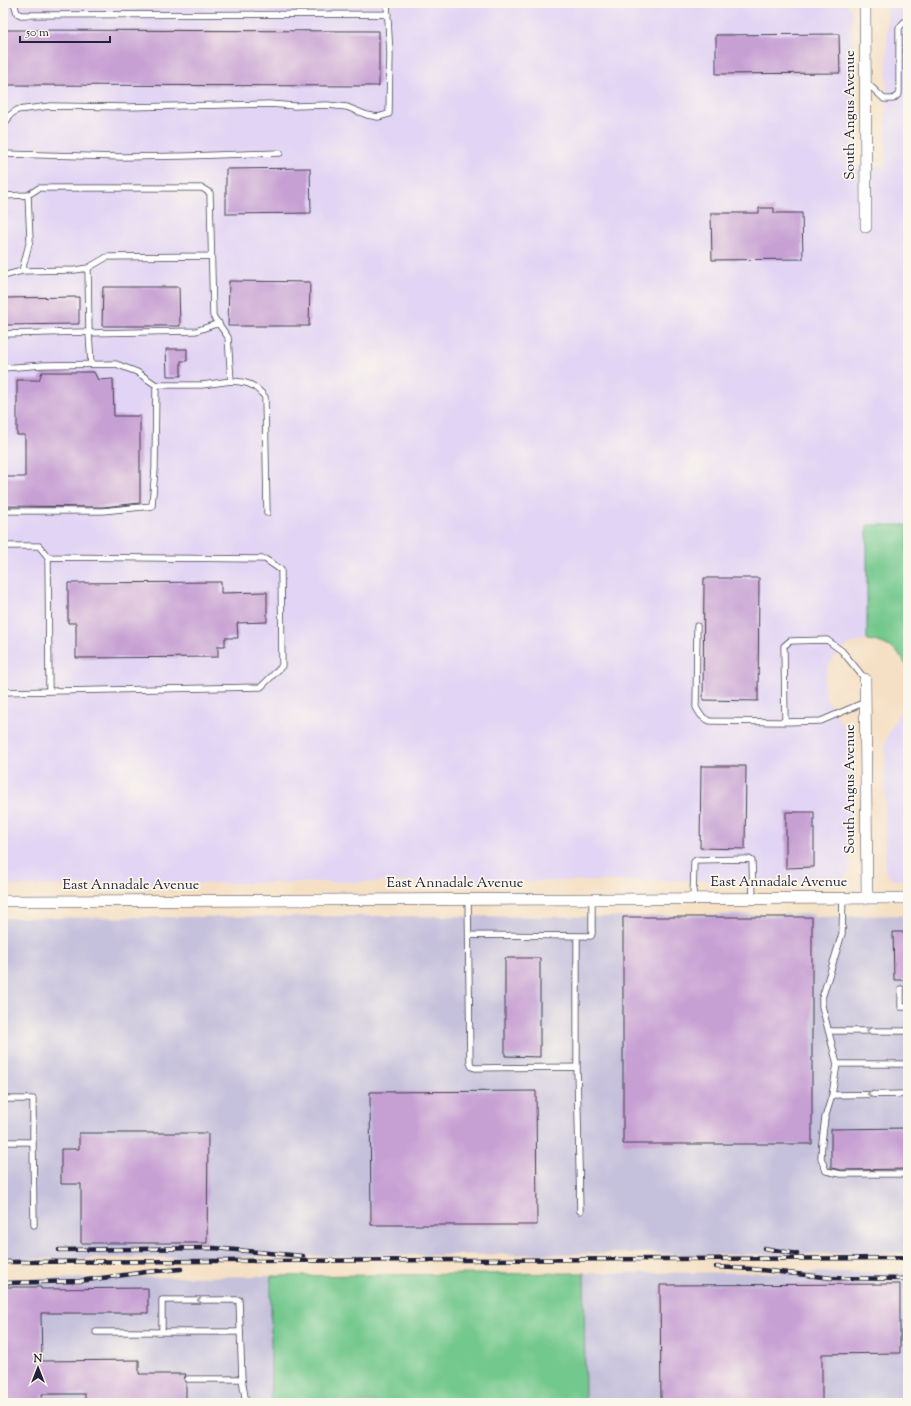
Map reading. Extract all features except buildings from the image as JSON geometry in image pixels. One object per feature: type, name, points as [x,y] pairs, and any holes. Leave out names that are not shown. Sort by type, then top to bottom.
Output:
[{"type":"street","name":"South Angus Avenue","points":[[866,3],[866,227]]},
{"type":"street","name":"South Angus Avenue","points":[[865,679],[867,898]]},
{"type":"street","name":"East Annadale Avenue","points":[[3,901],[908,898]]},
{"type":"lane","points":[[14,3],[17,13],[22,15],[388,14]]},
{"type":"lane","points":[[3,136],[5,124],[10,115],[17,110],[51,106],[128,107],[269,104],[295,106],[327,105],[347,107],[367,115],[378,117],[389,114],[390,54],[387,3]]},
{"type":"lane","points":[[866,82],[884,99],[893,99],[899,94],[899,28],[904,22],[908,22]]},
{"type":"lane","points":[[3,154],[122,157],[280,153]]},
{"type":"lane","points":[[3,196],[28,195],[39,188],[202,188],[210,193],[213,316],[228,337],[231,381]]},
{"type":"lane","points":[[22,271],[30,240],[28,195]]},
{"type":"lane","points":[[3,276],[22,271],[75,270],[88,268],[107,257],[211,256]]},
{"type":"lane","points":[[88,268],[91,364]]},
{"type":"lane","points":[[3,334],[196,331],[219,324]]},
{"type":"lane","points":[[3,368],[43,365],[116,364],[137,372],[156,385],[202,385],[231,381],[247,382],[258,388],[265,397],[267,513]]},
{"type":"lane","points":[[3,511],[103,511],[152,506],[156,469],[156,385]]},
{"type":"lane","points":[[3,546],[39,546],[48,557],[49,691]]},
{"type":"lane","points":[[3,692],[261,687],[282,666],[281,570],[265,559],[48,557]]},
{"type":"lane","points":[[697,626],[696,707],[699,714],[703,718],[710,721],[821,722],[865,702]]},
{"type":"lane","points":[[785,722],[784,646],[790,641],[827,640],[842,651],[865,679]]},
{"type":"lane","points":[[693,898],[694,862],[696,860],[749,859],[752,861],[753,898]]},
{"type":"lane","points":[[843,898],[842,934],[822,998],[822,1006],[837,1064],[832,1095],[825,1118],[821,1158],[826,1171],[841,1174],[908,1174]]},
{"type":"lane","points":[[468,899],[470,1063],[475,1068],[578,1067]]},
{"type":"lane","points":[[469,935],[591,936],[592,899]]},
{"type":"lane","points":[[577,936],[580,1212]]},
{"type":"lane","points":[[901,989],[901,1007],[908,1007]]},
{"type":"lane","points":[[828,1031],[908,1031]]},
{"type":"lane","points":[[837,1064],[908,1064]]},
{"type":"lane","points":[[832,1095],[908,1094]]},
{"type":"lane","points":[[3,1099],[33,1099],[34,1224]]},
{"type":"lane","points":[[3,1142],[33,1142]]},
{"type":"lane","points":[[162,1332],[162,1300],[239,1300],[242,1379],[246,1403]]},
{"type":"lane","points":[[96,1332],[240,1332]]},
{"type":"lane","points":[[188,1379],[242,1379]]},
{"type":"shaded area","points":[[845,3],[852,10],[852,166],[886,166],[887,10],[894,3],[908,3],[908,525],[867,525],[867,640],[852,643],[838,652],[829,665],[824,680],[827,699],[848,734],[850,744],[850,871],[841,880],[322,882],[3,886],[3,5]]},
{"type":"shaded area","points":[[908,697],[908,880],[894,880],[885,871],[885,743],[888,734]]},
{"type":"shaded area","points":[[815,914],[812,917],[908,915],[908,1253],[688,1255],[650,1253],[3,1259],[3,918],[364,916],[623,917]]},
{"type":"shaded area","points":[[908,1272],[908,1403],[585,1403],[584,1273]]},
{"type":"shaded area","points":[[271,1276],[271,1403],[3,1403],[3,1279]]},
{"type":"green space","points":[[867,525],[908,525],[908,670],[905,663],[892,649],[886,645],[867,640]]},
{"type":"green space","points":[[584,1273],[585,1403],[271,1403],[271,1276]]},
{"type":"railway","points":[[59,1250],[214,1248],[303,1256]]},
{"type":"railway","points":[[764,1248],[797,1254]]},
{"type":"railway","points":[[3,1262],[908,1258]]},
{"type":"railway","points":[[716,1267],[752,1269],[832,1278],[908,1279]]},
{"type":"railway","points":[[3,1283],[80,1281],[181,1269]]}]
